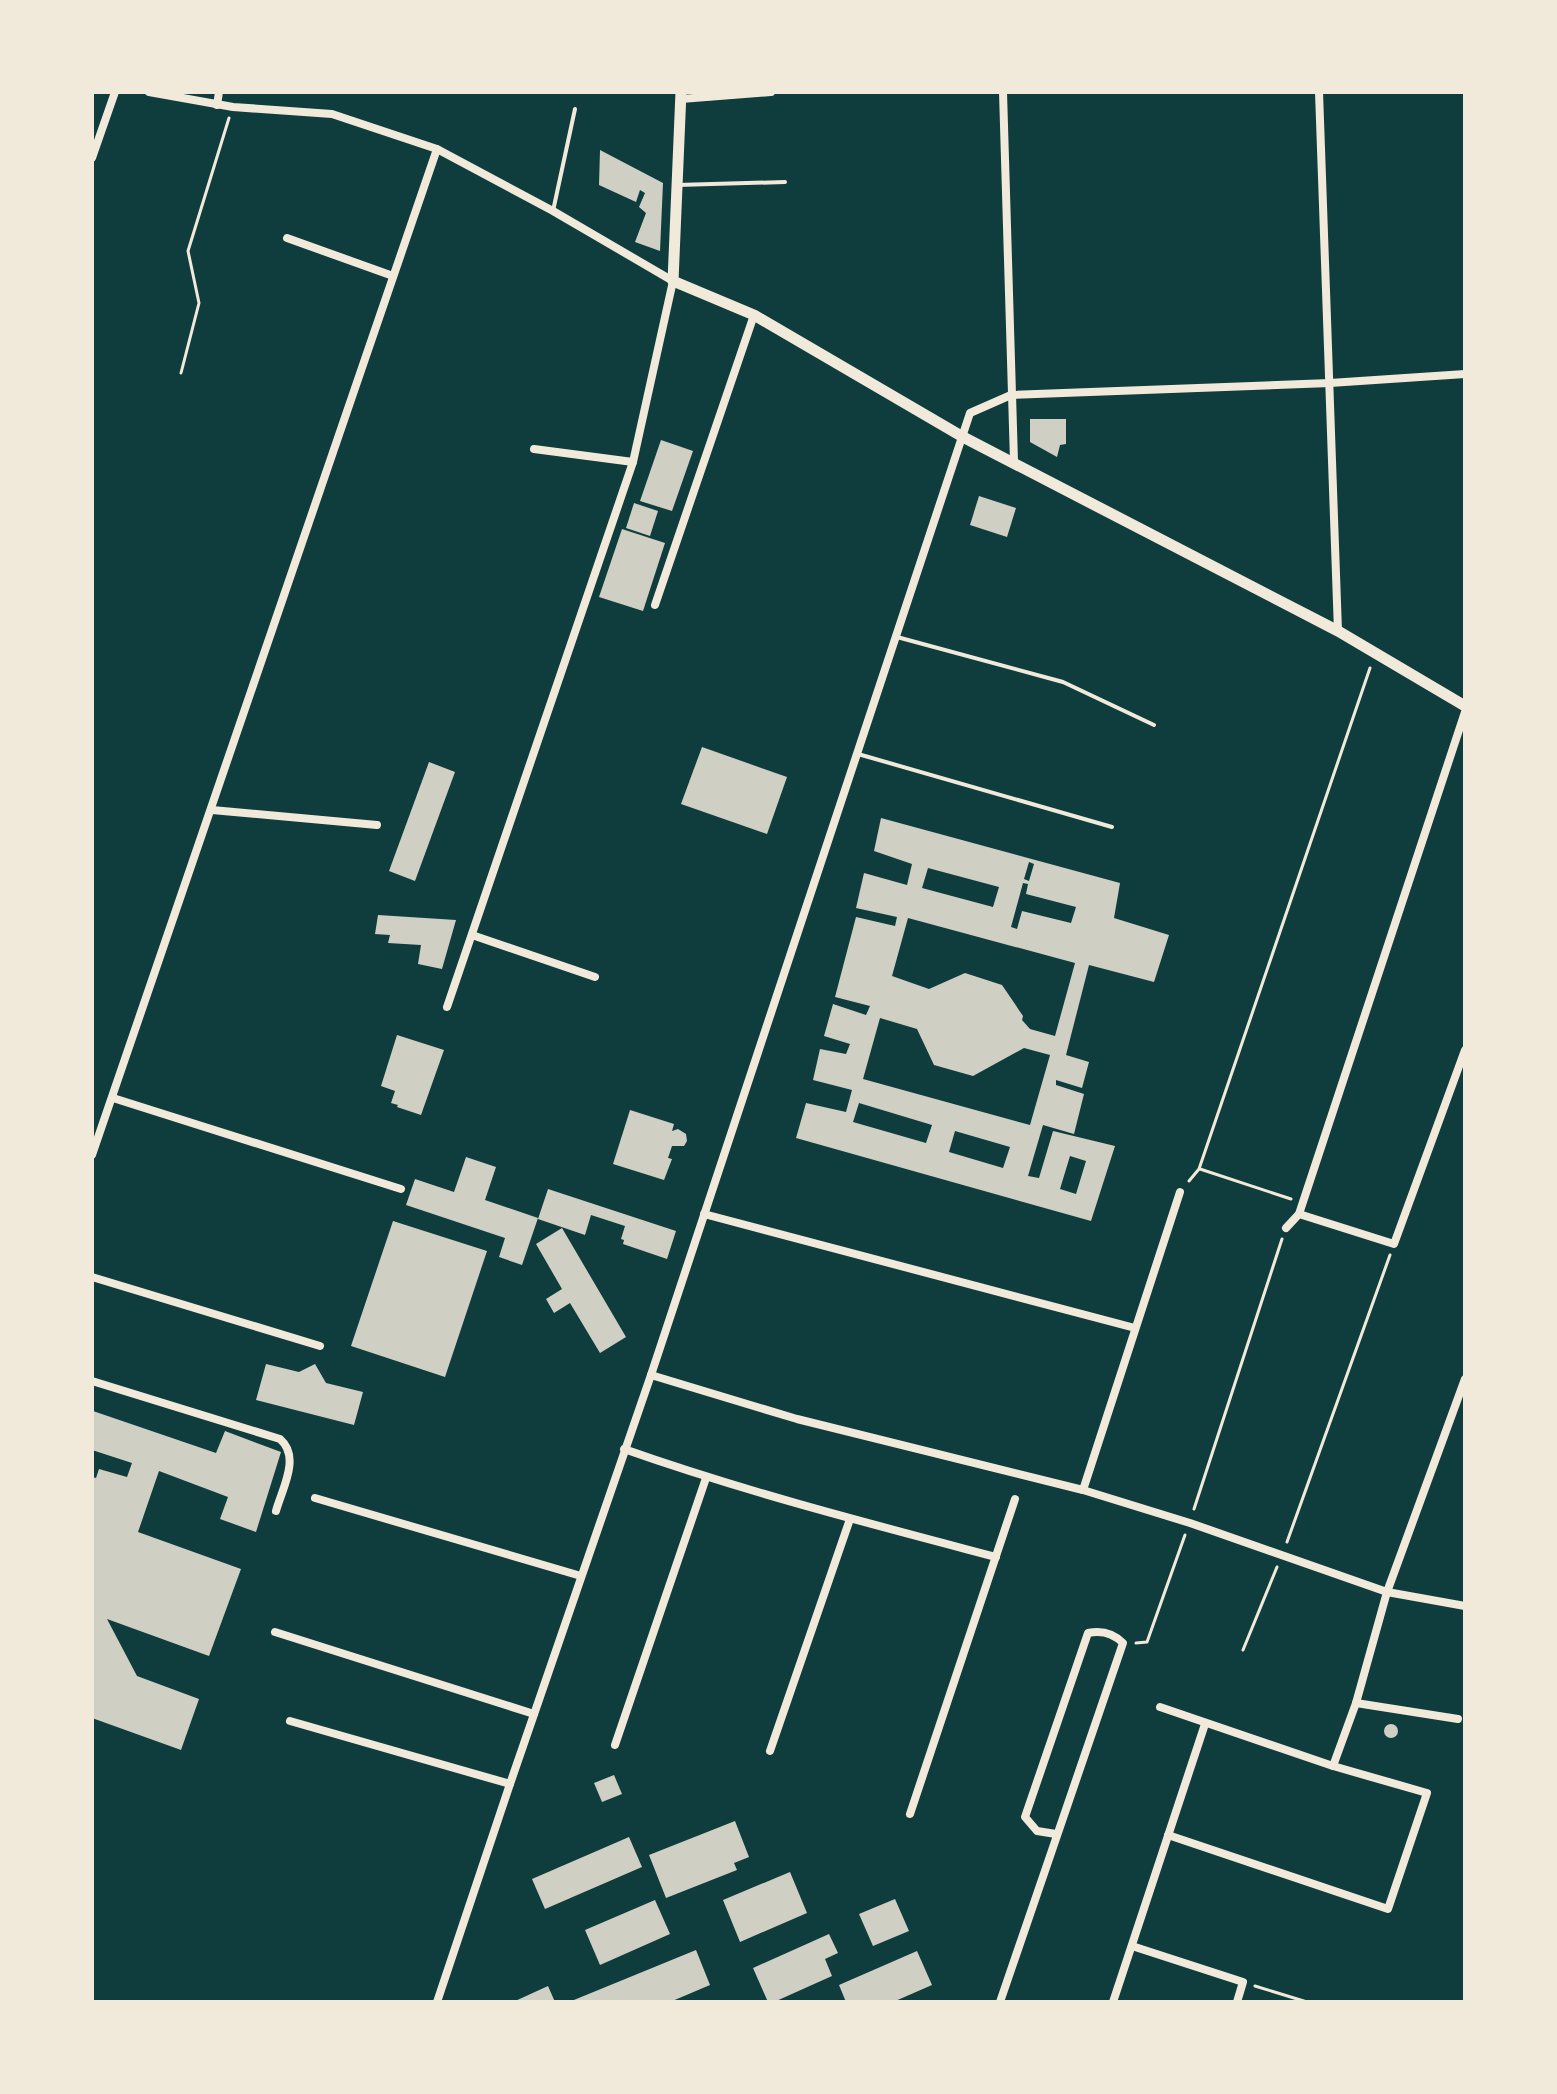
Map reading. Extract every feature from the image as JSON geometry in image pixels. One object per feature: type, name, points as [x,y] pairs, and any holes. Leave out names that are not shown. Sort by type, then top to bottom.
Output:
[{"type":"street","points":[[92,158],[115,92]]},
{"type":"street","points":[[149,92],[233,107],[332,114],[437,149],[553,211],[673,281],[754,315],[963,437],[1338,631],[1465,709],[1303,1203],[1299,1214],[1286,1228]]},
{"type":"street","points":[[217,105],[219,92]]},
{"type":"street","points":[[447,1007],[633,462],[673,281],[681,95],[771,92]]},
{"type":"street","points":[[1003,92],[1014,461]]},
{"type":"street","points":[[1319,92],[1338,631]]},
{"type":"street","points":[[92,1155],[437,149]]},
{"type":"street","points":[[287,238],[393,276]]},
{"type":"street","points":[[655,605],[754,315]]},
{"type":"street","points":[[437,2002],[651,1375],[970,413],[1011,395],[1330,383],[1465,374]]},
{"type":"street","points":[[534,449],[633,462]]},
{"type":"street","points":[[212,810],[377,825]]},
{"type":"street","points":[[472,935],[595,977]]},
{"type":"street","points":[[1299,1214],[1394,1244],[1465,1050]]},
{"type":"street","points":[[113,1098],[401,1189]]},
{"type":"street","points":[[1083,1490],[1180,1192]]},
{"type":"street","points":[[704,1214],[1135,1328]]},
{"type":"street","points":[[92,1277],[320,1346]]},
{"type":"street","points":[[651,1375],[797,1419],[1083,1490],[1190,1523],[1387,1592],[1465,1606]]},
{"type":"street","points":[[1333,1766],[1356,1703],[1387,1592],[1465,1379]]},
{"type":"street","points":[[92,1381],[280,1439],[288,1446],[291,1458],[276,1511]]},
{"type":"street","points":[[624,1449],[706,1478],[996,1557]]},
{"type":"street","points":[[615,1745],[706,1478]]},
{"type":"street","points":[[315,1498],[581,1576]]},
{"type":"street","points":[[910,1814],[1015,1499]]},
{"type":"street","points":[[770,1751],[850,1519]]},
{"type":"street","points":[[275,1632],[534,1714]]},
{"type":"street","points":[[1000,2002],[1123,1643],[1106,1633],[1088,1633],[1025,1817],[1037,1831],[1056,1834]]},
{"type":"street","points":[[1356,1703],[1458,1719]]},
{"type":"street","points":[[1160,1707],[1333,1766],[1427,1793],[1388,1909],[1168,1835]]},
{"type":"street","points":[[290,1721],[510,1784]]},
{"type":"street","points":[[1113,2002],[1205,1724]]},
{"type":"street","points":[[1132,1946],[1243,1982],[1237,2002]]},
{"type":"lane","points":[[553,211],[575,109]]},
{"type":"lane","points":[[675,185],[785,182]]},
{"type":"lane","points":[[897,637],[1063,682],[1154,725]]},
{"type":"lane","points":[[858,754],[1112,827]]},
{"type":"path","points":[[181,373],[199,303],[188,251],[233,107]]},
{"type":"path","points":[[1180,1192],[1199,1169],[1376,653]]},
{"type":"path","points":[[1199,1169],[1303,1203]]},
{"type":"path","points":[[1123,1643],[1147,1642],[1190,1523],[1286,1228]]},
{"type":"path","points":[[1243,1650],[1282,1555],[1394,1244]]},
{"type":"path","points":[[1243,1982],[1307,2002]]},
{"type":"building","points":[[600,150],[663,183],[660,251],[635,242],[646,213],[639,207],[645,193],[640,190],[636,202],[599,185]]},
{"type":"building","points":[[1030,419],[1066,419],[1066,444],[1060,445],[1057,457],[1030,442]]},
{"type":"building","points":[[661,440],[693,451],[672,511],[640,501]]},
{"type":"building","points":[[979,496],[1016,508],[1007,537],[970,525]]},
{"type":"building","points":[[634,503],[658,511],[650,536],[626,528]]},
{"type":"building","points":[[622,529],[665,543],[643,611],[599,597]]},
{"type":"building","points":[[702,747],[787,777],[767,834],[681,804]]},
{"type":"building","points":[[429,762],[455,772],[415,881],[389,871]]},
{"type":"building","points":[[881,818],[1120,883],[1114,918],[1169,935],[1154,982],[1089,965],[1066,1055],[1089,1062],[1082,1088],[1056,1080],[1056,1085],[1084,1094],[1074,1134],[1043,1125],[1028,1176],[1039,1178],[1053,1131],[1115,1146],[1091,1221],[796,1138],[806,1103],[846,1112],[852,1090],[813,1080],[820,1049],[846,1054],[850,1044],[824,1036],[833,1004],[866,1015],[870,1006],[835,997],[856,917],[895,926],[897,917],[856,908],[864,873],[907,885],[912,864],[874,851]],"holes":[[[1029,862],[1034,864],[1029,881],[1024,879]],[[928,868],[999,887],[993,907],[922,888]],[[1023,883],[1028,884],[1026,894],[1076,907],[1071,923],[1022,911],[1017,929],[1011,927]],[[908,918],[1075,963],[1055,1036],[1030,1029],[1002,985],[965,973],[929,989],[892,976]],[[880,1018],[917,1029],[934,1065],[973,1076],[1024,1048],[1050,1055],[1030,1125],[863,1079]],[[859,1103],[932,1125],[926,1143],[853,1122]],[[955,1131],[1010,1147],[1003,1168],[949,1152]],[[1070,1156],[1086,1161],[1076,1194],[1060,1189]]]},
{"type":"building","points":[[378,915],[456,920],[442,969],[418,964],[421,945],[388,943],[390,935],[375,934]]},
{"type":"building","points":[[397,1035],[444,1050],[421,1115],[391,1103],[395,1091],[381,1086]]},
{"type":"building","points":[[630,1110],[674,1124],[672,1131],[678,1129],[686,1134],[684,1146],[672,1146],[668,1158],[672,1159],[664,1180],[613,1164]]},
{"type":"building","points":[[466,1157],[496,1167],[485,1200],[538,1218],[522,1265],[499,1257],[505,1238],[406,1205],[415,1179],[454,1192]]},
{"type":"building","points":[[548,1189],[676,1231],[667,1259],[623,1244],[624,1240],[621,1239],[625,1226],[591,1215],[585,1235],[538,1219]]},
{"type":"building","points":[[393,1221],[487,1251],[445,1377],[351,1346]]},
{"type":"building","points":[[562,1228],[626,1337],[600,1353],[570,1303],[554,1313],[546,1299],[562,1289],[536,1244]]},
{"type":"building","points":[[266,1364],[299,1372],[315,1364],[326,1383],[363,1392],[354,1425],[256,1400]]},
{"type":"building","points":[[93,1411],[216,1453],[225,1431],[281,1452],[256,1532],[220,1519],[228,1497],[159,1471],[138,1532],[241,1569],[209,1656],[107,1619],[137,1676],[199,1699],[181,1750],[92,1718],[92,1477],[96,1478],[99,1469],[127,1477],[132,1463],[92,1450]]},
{"type":"building","points":[[1391,1724],[1398,1731],[1391,1738],[1384,1731]]},
{"type":"building","points":[[614,1775],[622,1794],[602,1802],[594,1783]]},
{"type":"building","points":[[735,1821],[749,1857],[734,1863],[737,1870],[666,1898],[649,1855]]},
{"type":"building","points":[[629,1837],[642,1867],[545,1909],[532,1879]]},
{"type":"building","points":[[790,1872],[807,1913],[740,1942],[723,1900]]},
{"type":"building","points":[[895,1899],[909,1931],[873,1946],[859,1914]]},
{"type":"building","points":[[655,1900],[670,1934],[600,1965],[585,1930]]},
{"type":"building","points":[[829,1934],[838,1953],[825,1959],[832,1976],[768,2002],[753,1968]]},
{"type":"building","points":[[696,1950],[710,1985],[670,2002],[569,2002]]},
{"type":"building","points":[[917,1951],[932,1985],[893,2002],[846,2002],[839,1985]]},
{"type":"building","points":[[548,1986],[555,2002],[513,2002]]}]
